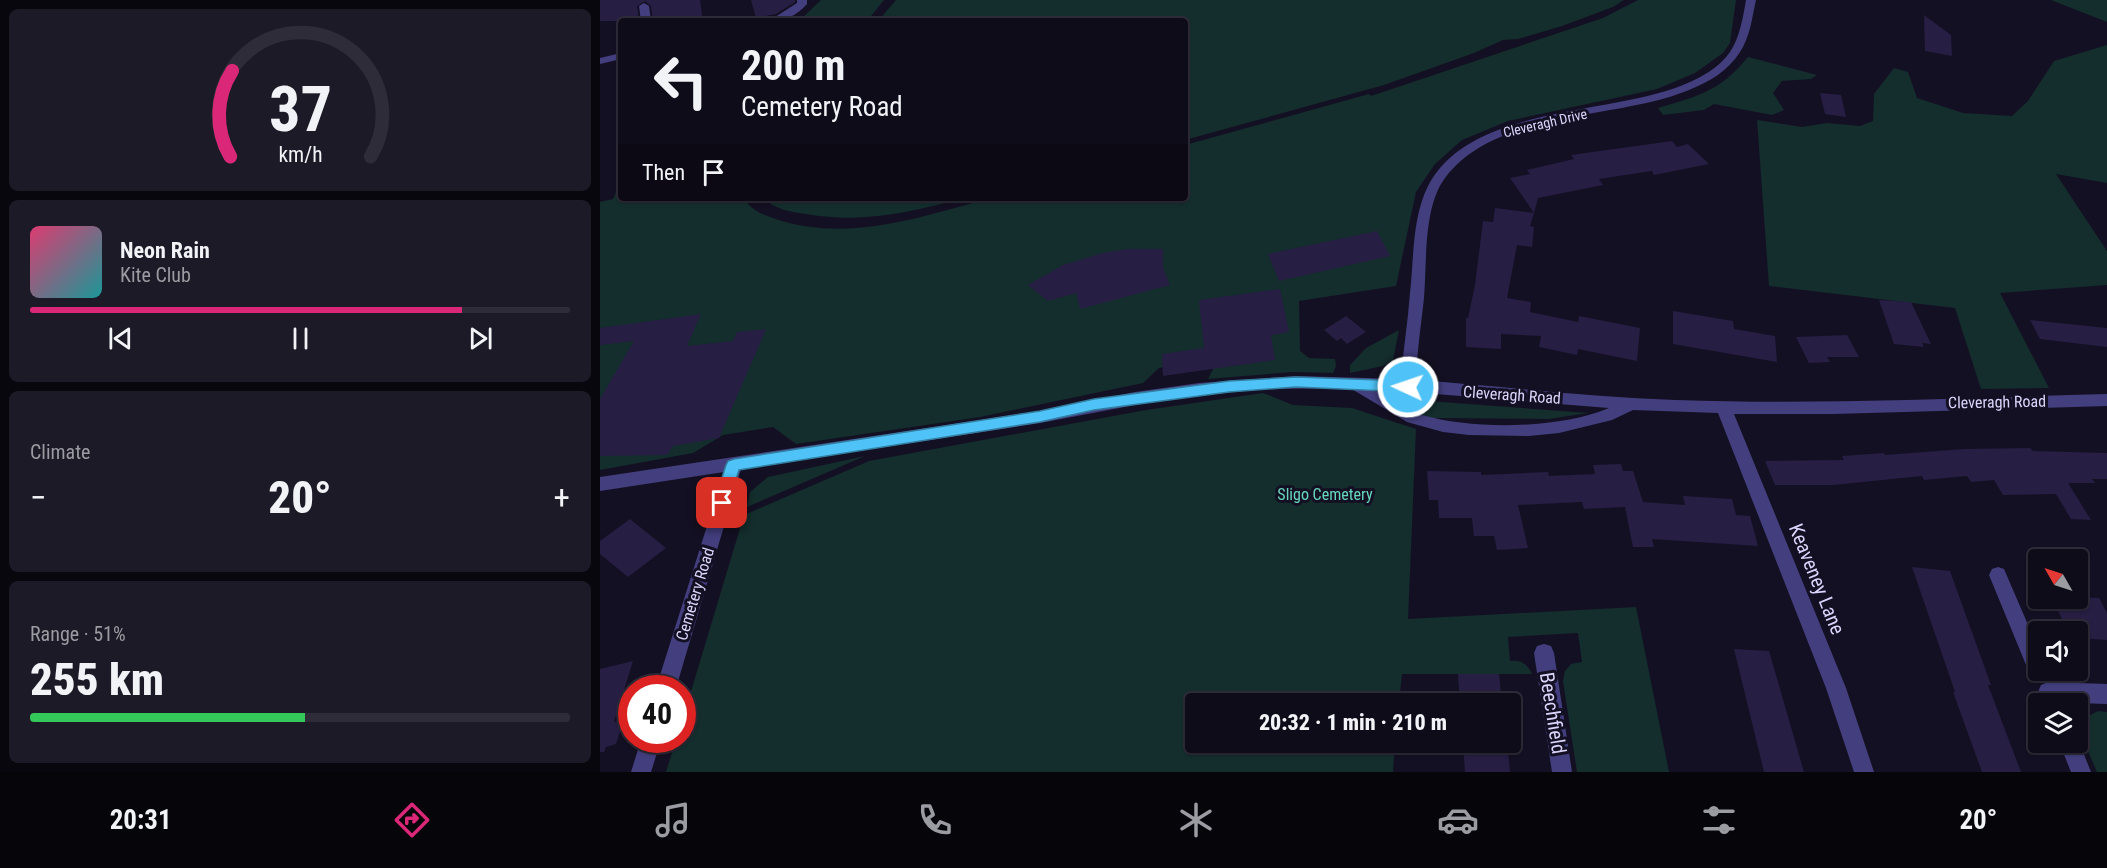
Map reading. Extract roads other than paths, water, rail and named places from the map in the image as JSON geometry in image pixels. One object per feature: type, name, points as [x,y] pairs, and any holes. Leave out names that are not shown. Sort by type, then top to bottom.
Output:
[{"type":"street","points":[[780,18],[797,10],[802,0]]},
{"type":"street","name":"Cleveragh Drive","points":[[1408,387],[1425,214],[1440,176],[1455,160],[1479,141],[1510,129],[1642,104],[1676,94],[1709,77],[1735,53],[1744,35],[1751,0]]},
{"type":"street","points":[[644,6],[646,18]]},
{"type":"street","points":[[600,60],[618,57]]},
{"type":"street","name":"Cleveragh Road","points":[[600,484],[1040,417],[1155,395],[1296,382],[1351,383],[1631,404],[1873,406],[2107,400]]},
{"type":"street","points":[[1351,383],[1408,417],[1448,428],[1552,428],[1596,421],[1619,412],[1631,404]]},
{"type":"street","name":"Keaveney Lane","points":[[1723,406],[1836,688],[1864,772]]},
{"type":"street","name":"Cemetery Road","points":[[670,675],[734,465]]},
{"type":"street","points":[[1998,575],[2028,645]]},
{"type":"street","name":"Beechfield","points":[[1544,653],[1562,772]]},
{"type":"street","points":[[2088,695],[2107,694]]},
{"type":"street","points":[[641,772],[647,753]]},
{"type":"street","points":[[2073,753],[2081,772]]},
{"type":"park label","name":"Sligo Cemetery","points":[[1325,494]]}]
